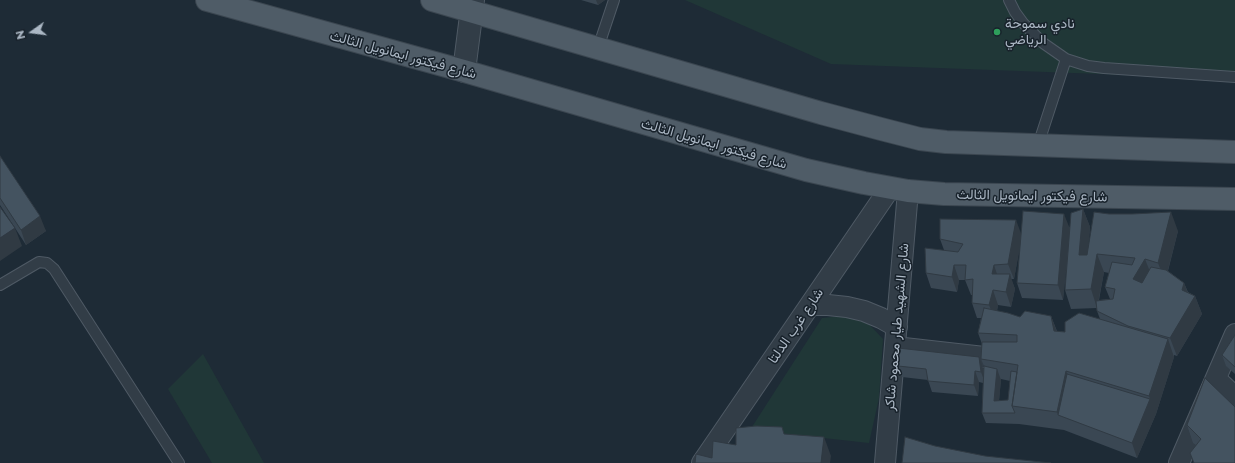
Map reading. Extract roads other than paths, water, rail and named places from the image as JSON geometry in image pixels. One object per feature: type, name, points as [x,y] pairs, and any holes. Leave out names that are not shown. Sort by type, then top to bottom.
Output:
[{"type":"main road","name":"شارع فيكتور ايمانويل الثالث","points":[[207,0],[806,170],[899,189],[969,195],[1235,199]]},
{"type":"main road","points":[[432,0],[472,6],[598,48],[881,130],[920,139],[946,142],[1235,152]]},
{"type":"street","points":[[464,72],[472,6]]},
{"type":"street","name":"شارع غرب الدلتا","points":[[702,463],[810,305],[899,189]]},
{"type":"street","name":"شارع الشهيد طيار محمود شاكر","points":[[891,452],[897,327],[899,189]]},
{"type":"street","points":[[810,305],[847,307],[864,311],[897,327]]},
{"type":"street","points":[[1179,463],[1235,334]]},
{"type":"street","points":[[895,347],[984,357]]},
{"type":"street","points":[[1216,378],[1235,398]]},
{"type":"lane","points":[[598,48],[614,0]]},
{"type":"lane","points":[[1009,0],[1023,23],[1043,43],[1066,59],[1088,66],[1104,68],[1235,77]]},
{"type":"lane","points":[[1038,145],[1066,59]]},
{"type":"lane","points":[[0,285],[39,262],[47,263],[54,269],[179,463]]},
{"type":"place","name":"نادي سموحة الرياضي","points":[[997,32]]}]
